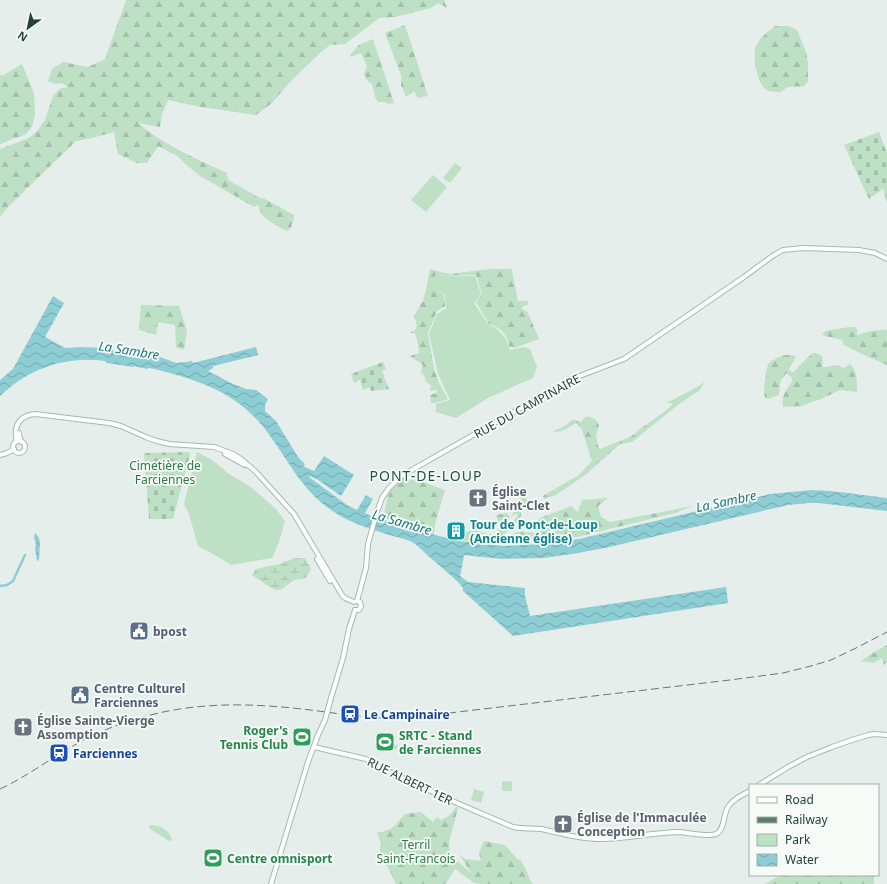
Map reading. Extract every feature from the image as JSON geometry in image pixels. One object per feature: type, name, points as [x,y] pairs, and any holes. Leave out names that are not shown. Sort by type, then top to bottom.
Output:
[{"type":"main road","name":"RUE DU CAMPINAIRE","points":[[354,603],[366,568],[368,544],[382,498],[394,482],[403,475],[554,388],[572,379],[624,359],[783,250],[803,248],[859,250],[875,253],[887,259]]},
{"type":"main road","points":[[14,449],[14,444],[16,442],[16,428],[19,422],[29,414],[35,414],[110,423],[121,426],[157,442],[214,448],[232,454],[256,471],[294,514],[342,595],[354,603]]},
{"type":"main road","points":[[14,449],[18,453],[23,452],[26,447],[22,442],[18,431],[23,420],[34,416],[109,424],[130,431],[147,441],[156,444],[204,448],[227,454],[247,466],[289,512],[339,596],[350,604],[360,602],[361,606],[359,610],[355,610]]},
{"type":"main road","points":[[16,442],[22,442]]},
{"type":"main road","points":[[0,455],[14,449]]},
{"type":"main road","points":[[271,884],[296,798],[318,735],[325,720],[344,658],[355,610],[352,608],[354,603]]},
{"type":"main road","points":[[762,784],[786,768],[807,757],[832,747],[868,735],[887,735]]},
{"type":"main road","name":"RUE ALBERT 1ER","points":[[314,747],[366,759],[456,803],[513,827],[539,829],[585,838],[598,839],[673,833],[716,834],[722,828],[729,805],[737,798],[749,792]]},
{"type":"green space","points":[[126,0],[444,0],[447,8],[438,3],[431,8],[395,17],[379,18],[345,44],[330,45],[289,83],[272,103],[256,115],[201,107],[168,100],[162,114],[160,127],[138,123],[169,145],[227,173],[228,180],[294,215],[291,228],[287,231],[264,217],[259,210],[258,205],[254,207],[200,176],[177,156],[158,146],[147,163],[137,163],[118,154],[114,132],[76,141],[9,206],[0,217],[0,149],[29,138],[38,130],[45,120],[53,96],[59,89],[68,87],[62,83],[55,84],[48,81],[52,69],[63,62],[88,67],[105,59]]},
{"type":"green space","points":[[405,25],[428,96],[418,98],[414,91],[406,97],[401,85],[401,75],[385,33]]},
{"type":"green space","points":[[775,26],[788,26],[797,30],[806,52],[808,62],[808,81],[804,86],[788,87],[781,92],[778,92],[769,91],[761,84],[755,64],[756,46],[762,37]]},
{"type":"green space","points":[[373,39],[394,103],[388,104],[386,102],[378,102],[375,97],[372,84],[368,82],[364,74],[367,66],[361,53],[351,57],[350,55],[359,45]]},
{"type":"green space","points":[[22,64],[34,93],[35,115],[32,127],[26,134],[0,144],[0,74],[2,76]]},
{"type":"green space","points":[[879,132],[887,153],[887,204],[883,189],[869,199],[844,145]]},
{"type":"green space","points":[[455,163],[462,168],[450,183],[443,178]]},
{"type":"green space","points":[[433,175],[447,187],[426,212],[411,200]]},
{"type":"green space","points":[[430,269],[450,274],[490,269],[511,269],[518,301],[528,301],[528,305],[521,309],[527,311],[539,339],[514,348],[509,346],[507,338],[503,332],[497,327],[489,324],[476,302],[482,294],[476,275],[435,275],[433,286],[444,295],[445,306],[437,311],[428,333],[434,369],[439,383],[448,399],[435,403],[431,403],[430,395],[436,393],[437,391],[430,391],[431,385],[426,382],[424,375],[421,373],[423,365],[410,356],[419,353],[419,350],[415,333],[409,333],[415,330],[417,325],[414,316],[423,301]]},
{"type":"green space","points":[[435,275],[475,276],[481,294],[474,303],[488,324],[496,328],[505,338],[510,350],[524,347],[530,349],[537,367],[533,378],[488,398],[456,418],[436,412],[436,404],[450,400],[438,374],[429,334],[437,314],[446,308],[445,295],[433,286]]},
{"type":"green space","points":[[141,305],[179,306],[187,331],[184,350],[176,347],[175,325],[158,322],[156,335],[139,330]]},
{"type":"green space","points":[[855,327],[857,329],[857,335],[876,330],[887,330],[887,365],[844,345],[842,340],[822,334],[826,331]]},
{"type":"green space","points":[[813,353],[821,355],[823,361],[822,367],[835,365],[844,368],[850,364],[856,374],[857,392],[840,390],[802,406],[783,407],[783,396],[792,382],[792,378],[787,373],[781,380],[779,395],[768,399],[765,398],[764,394],[768,364],[782,356],[793,355],[796,357],[789,369],[794,372]]},
{"type":"green space","points":[[383,362],[386,369],[382,371],[389,389],[371,391],[370,387],[363,390],[360,380],[354,383],[351,374]]},
{"type":"green space","points":[[705,382],[700,390],[679,404],[632,442],[620,444],[585,475],[556,495],[544,499],[543,496],[579,475],[592,461],[582,430],[577,423],[562,431],[553,431],[572,420],[581,422],[585,417],[592,418],[599,425],[596,436],[600,449],[632,436],[664,412],[673,403],[666,403]]},
{"type":"green space","name":"Cimetière de Farciennes","points":[[190,452],[173,519],[149,519],[144,453]]},
{"type":"green space","points":[[197,452],[212,460],[229,474],[251,487],[276,509],[285,521],[279,542],[272,558],[231,565],[198,546],[189,514],[184,504]]},
{"type":"green space","points":[[403,478],[426,483],[445,490],[435,524],[434,533],[383,518],[388,496],[392,489]]},
{"type":"green space","points":[[525,497],[528,501],[521,509],[520,518],[494,544],[465,541],[459,538],[465,533],[471,531],[494,535],[499,530],[506,530],[518,515],[515,514],[501,523],[497,515],[507,513],[510,517],[514,513],[520,499]]},
{"type":"green space","points":[[608,498],[598,506],[601,517],[610,522],[693,506],[675,513],[577,537],[560,540],[535,538],[522,543],[502,544],[517,532],[537,533],[533,526],[540,518],[571,506],[578,512],[582,500]]},
{"type":"green space","points":[[453,521],[459,521],[460,531],[458,534],[452,534],[447,531]]},
{"type":"green space","points":[[295,558],[305,558],[311,569],[306,578],[294,580],[282,589],[276,590],[271,588],[252,575],[256,569],[279,564]]},
{"type":"green space","points":[[887,645],[887,662],[883,665],[882,658],[874,663],[861,661],[873,653]]},
{"type":"green space","name":"SRTC - Stand de Farciennes","points":[[381,734],[392,739],[391,743],[398,746],[396,750],[377,742]]},
{"type":"green space","points":[[502,781],[512,782],[512,791],[502,791]]},
{"type":"green space","points":[[474,789],[484,792],[481,803],[471,800]]},
{"type":"green space","name":"Terril Saint-Francois","points":[[456,807],[458,808],[449,842],[450,862],[457,861],[471,873],[459,854],[465,859],[481,861],[479,853],[484,841],[505,845],[518,860],[520,859],[532,884],[474,883],[455,869],[445,884],[396,884],[388,867],[379,857],[381,844],[377,832],[390,829],[405,814],[421,812],[433,822],[437,817],[441,820],[449,816]]},
{"type":"green space","points":[[150,825],[157,826],[167,831],[172,840],[169,841],[150,829]]},
{"type":"green space","points":[[779,876],[874,876],[874,884],[765,884]]},
{"type":"water","points":[[53,296],[64,303],[45,337],[65,348],[102,348],[160,357],[176,363],[192,361],[193,363],[256,347],[258,355],[213,366],[213,368],[208,371],[246,389],[256,390],[268,399],[265,405],[265,411],[276,421],[298,457],[305,464],[303,466],[314,471],[324,456],[354,475],[341,496],[318,480],[310,476],[309,477],[347,505],[357,510],[366,495],[373,499],[365,513],[380,520],[382,519],[439,536],[459,541],[504,546],[541,544],[579,539],[770,494],[812,490],[887,498],[887,511],[819,503],[788,505],[605,548],[572,554],[543,558],[502,559],[463,555],[460,576],[468,582],[525,588],[525,596],[530,616],[726,587],[728,603],[513,636],[463,591],[463,588],[458,582],[414,543],[352,522],[338,515],[321,502],[297,476],[259,422],[246,410],[219,391],[204,384],[155,369],[107,363],[105,361],[76,360],[62,362],[35,371],[11,386],[0,396],[0,380],[13,369]]},
{"type":"water","points":[[35,533],[40,542],[39,560],[37,561],[34,537]]},
{"type":"waterway","points":[[0,586],[7,585],[13,581],[25,555]]},
{"type":"railway","points":[[0,789],[81,741],[116,726],[163,712],[202,706],[242,705],[282,707],[353,716],[383,718],[426,716],[783,673],[831,660],[887,632]]},
{"type":"place","name":"Église Saint-Clet","points":[[478,498]]},
{"type":"place","name":"Tour de Pont-de-Loup (Ancienne église)","points":[[456,531]]},
{"type":"place","name":"bpost","points":[[139,631]]},
{"type":"place","name":"Centre Culturel Farciennes","points":[[80,695]]},
{"type":"place","name":"Le Campinaire","points":[[350,714]]},
{"type":"place","name":"Église Sainte-Vierge Assomption","points":[[23,727]]},
{"type":"place","name":"Roger's Tennis Club","points":[[302,737]]},
{"type":"place","name":"SRTC - Stand de Farciennes","points":[[385,742]]},
{"type":"place","name":"Farciennes","points":[[59,753]]},
{"type":"place","name":"Église de l'Immaculée Conception","points":[[563,824]]},
{"type":"place","name":"Centre omnisport","points":[[213,858]]},
{"type":"district","name":"PONT-DE-LOUP","points":[[426,475]]},
{"type":"water label","name":"La Sambre","points":[[129,350]]},
{"type":"water label","name":"La Sambre","points":[[726,501]]},
{"type":"water label","name":"La Sambre","points":[[402,522]]}]
